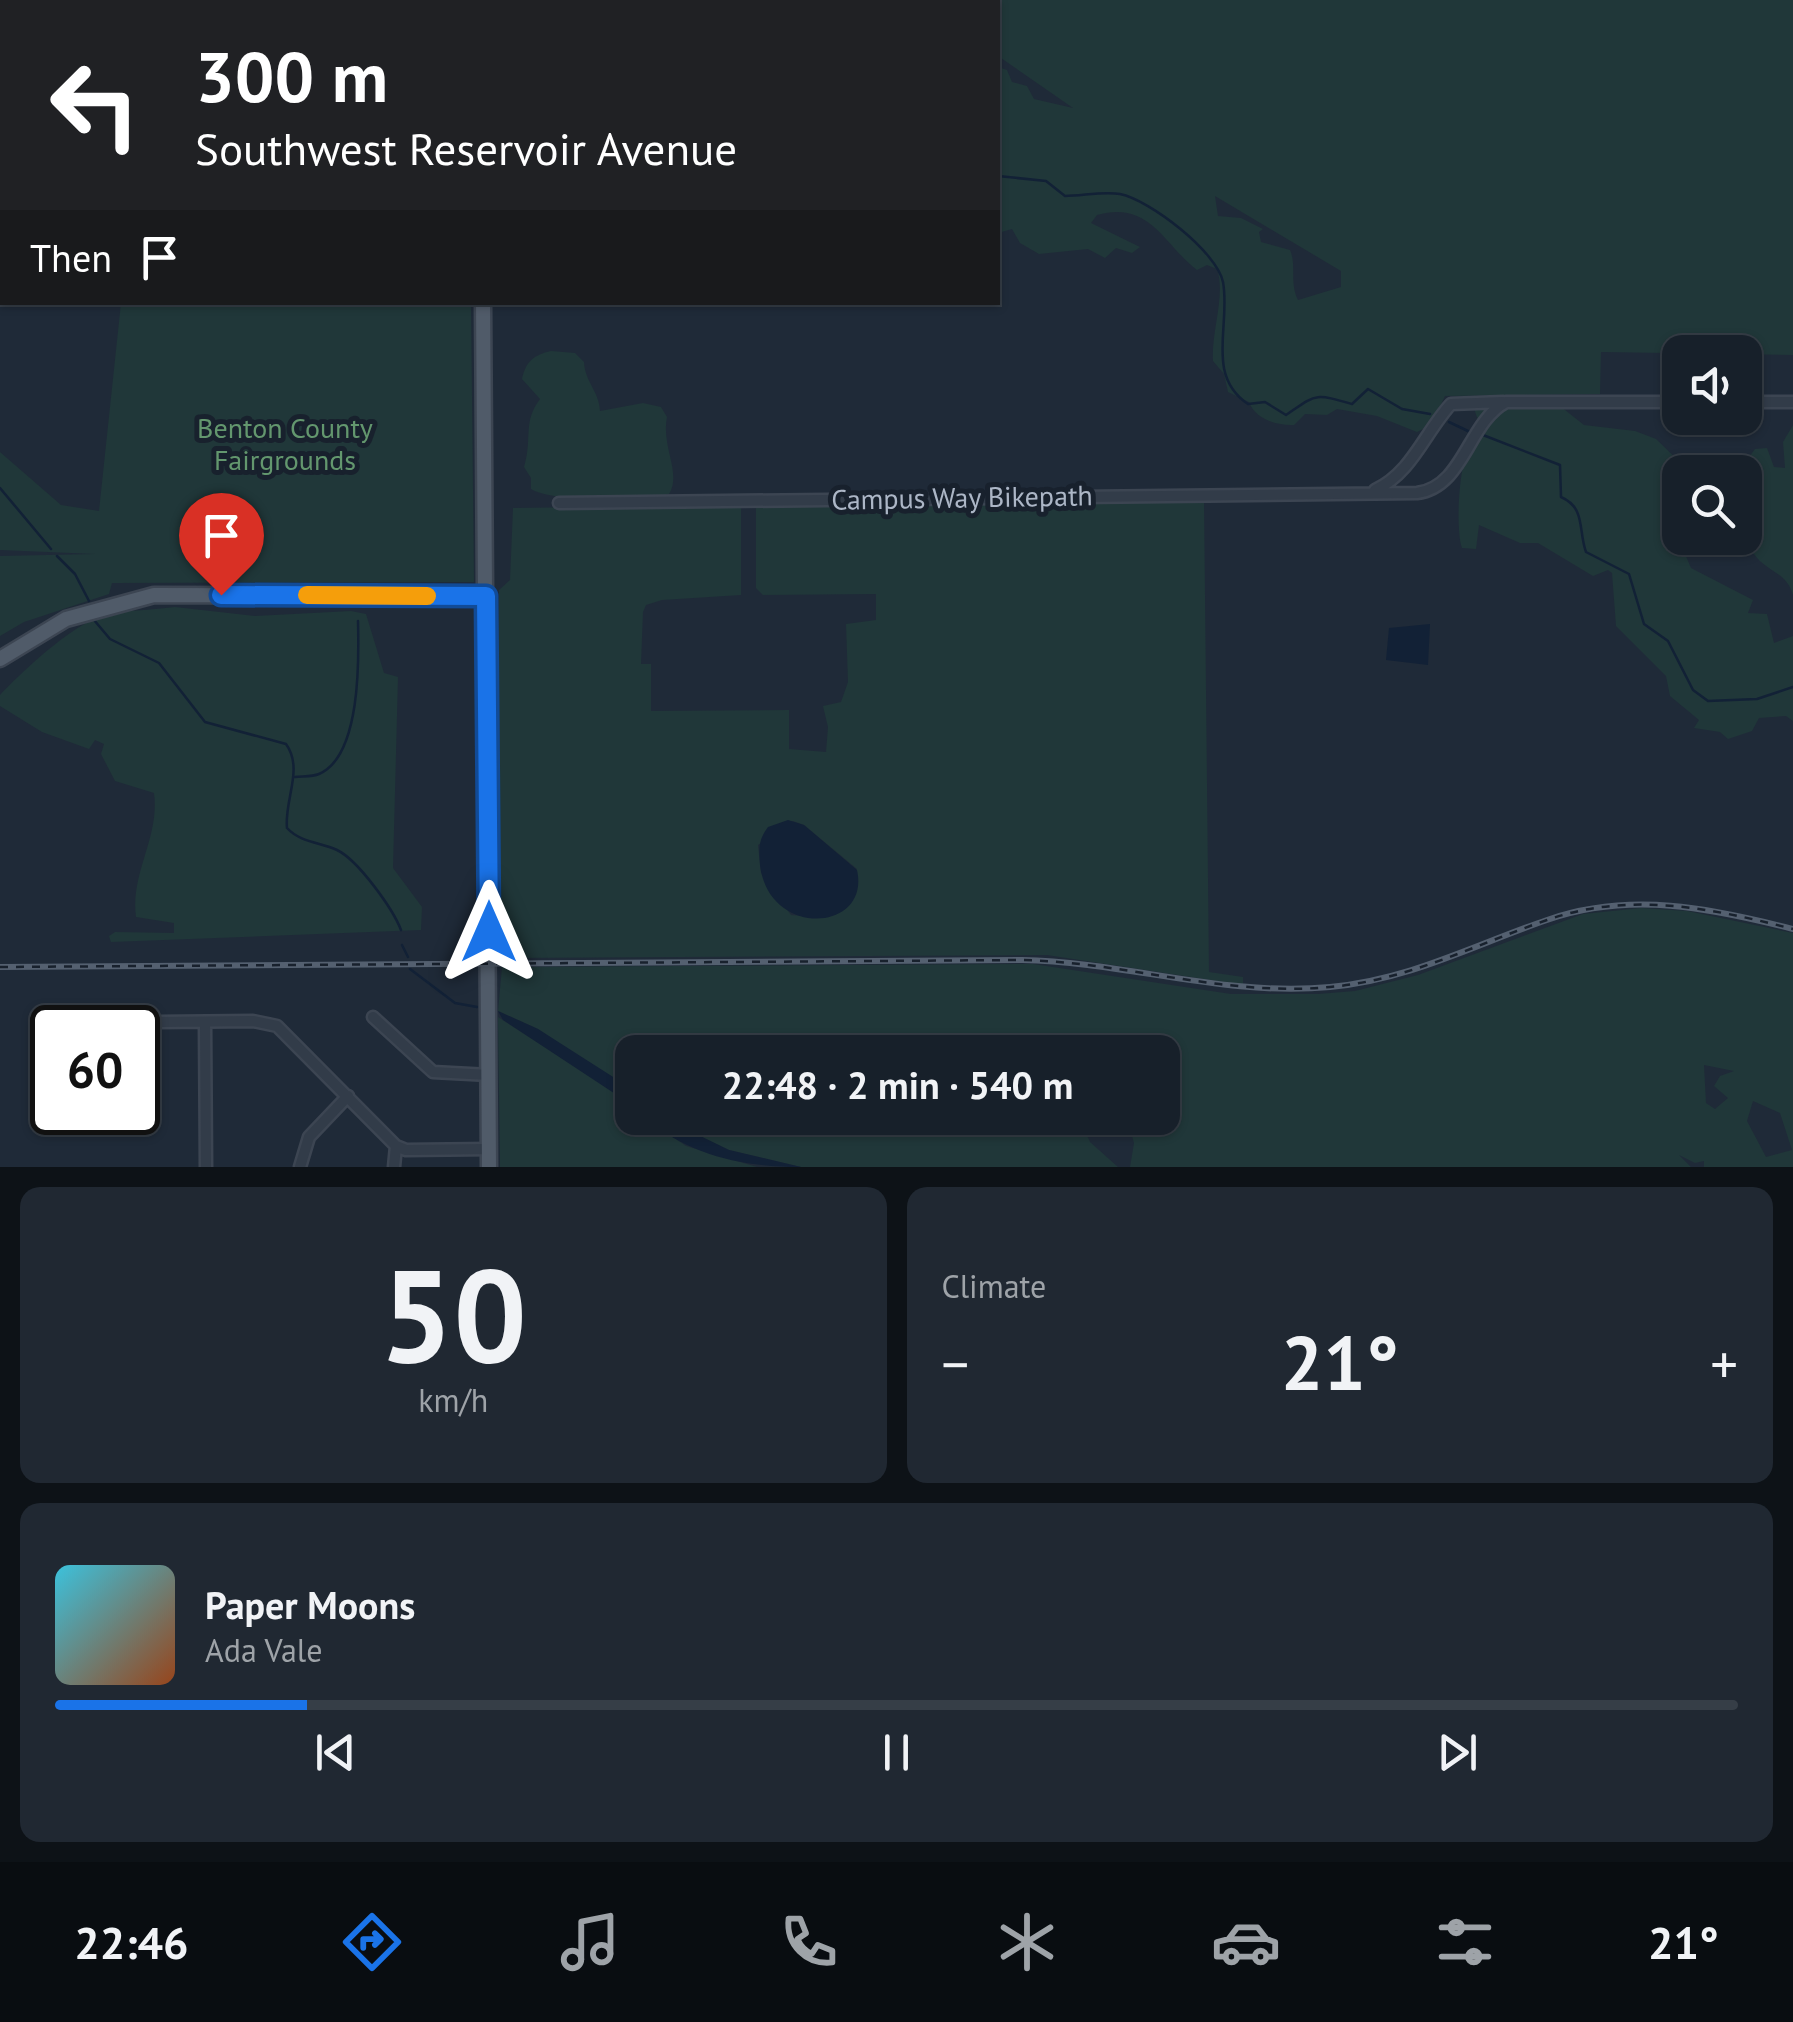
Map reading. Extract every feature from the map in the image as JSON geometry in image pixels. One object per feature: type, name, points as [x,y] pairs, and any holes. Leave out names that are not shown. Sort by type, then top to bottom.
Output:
[{"type":"main road","points":[[483,305],[490,1167]]},
{"type":"main road","points":[[0,659],[66,619],[154,596],[486,596]]},
{"type":"street","name":"Campus Way Bikepath","points":[[559,503],[1434,489],[1483,424],[1506,402]]},
{"type":"street","points":[[1364,493],[1378,489],[1399,473],[1451,404],[1662,402]]},
{"type":"street","points":[[1762,402],[1793,402]]},
{"type":"street","points":[[373,1017],[434,1072],[490,1075]]},
{"type":"street","points":[[160,1022],[252,1021],[276,1026],[396,1146],[406,1150],[490,1149]]},
{"type":"street","points":[[206,1022],[206,1167]]},
{"type":"street","points":[[300,1167],[309,1137],[348,1096]]},
{"type":"street","points":[[394,1167],[396,1146]]},
{"type":"green space","points":[[1000,0],[1793,0],[1793,355],[1762,355],[1762,335],[1662,335],[1662,353],[1601,352],[1600,394],[1445,396],[1431,425],[1417,432],[1377,416],[1337,409],[1327,415],[1305,414],[1294,425],[1267,420],[1249,402],[1228,392],[1224,374],[1213,361],[1220,290],[1217,269],[1207,265],[1197,270],[1155,228],[1130,214],[1097,215],[1091,223],[1140,247],[1132,253],[1116,248],[1105,258],[1088,249],[1039,254],[1020,243],[1012,229],[1000,232],[1000,68],[1007,70],[1012,82],[1027,86],[1034,99],[1073,108],[1000,57]],"holes":[[[1215,196],[1341,271],[1341,287],[1298,300],[1290,250],[1261,242],[1259,232],[1263,229],[1241,218],[1218,216]]]},
{"type":"green space","name":"Benton County Fairgrounds","points":[[121,305],[471,305],[474,582],[112,583],[109,594],[24,622],[0,636],[0,556],[95,554],[0,550],[0,452],[61,505],[99,511]]},
{"type":"green space","points":[[551,351],[575,353],[584,362],[600,411],[643,403],[661,407],[667,417],[673,477],[669,494],[577,498],[531,489],[531,478],[524,467],[529,423],[540,399],[522,379],[532,360]]},
{"type":"green space","points":[[1473,406],[1560,406],[1584,425],[1635,431],[1656,439],[1673,455],[1662,455],[1662,555],[1685,555],[1691,568],[1753,600],[1748,613],[1767,614],[1774,643],[1793,636],[1793,721],[1786,716],[1759,718],[1752,731],[1728,739],[1720,732],[1694,728],[1699,720],[1670,696],[1666,676],[1616,626],[1612,573],[1608,570],[1593,576],[1538,543],[1520,543],[1479,525],[1476,549],[1462,548],[1461,478],[1471,443],[1483,434]]},
{"type":"green space","points":[[1793,425],[1793,595],[1786,581],[1755,555],[1762,555],[1762,455],[1750,455],[1755,449],[1767,448],[1774,467],[1785,468],[1783,442]]},
{"type":"green space","points":[[1204,501],[1209,972],[1243,977],[1243,985],[1047,955],[498,958],[499,590],[510,580],[513,508],[741,505],[741,595],[662,600],[646,605],[641,664],[651,664],[651,711],[789,710],[789,749],[826,752],[828,727],[823,706],[841,702],[848,682],[846,624],[876,620],[876,594],[763,595],[756,588],[756,505]],"holes":[[[793,821],[804,825],[857,869],[825,918],[791,915],[761,873],[758,845]]]},
{"type":"green space","points":[[175,607],[255,616],[351,611],[366,614],[384,673],[398,677],[393,868],[422,907],[421,930],[111,942],[109,936],[115,932],[174,933],[174,923],[136,917],[137,885],[153,825],[154,793],[115,781],[101,754],[104,744],[95,740],[89,749],[42,732],[0,706],[0,695],[56,644],[90,621],[121,611]]},
{"type":"green space","points":[[1641,908],[1687,911],[1793,933],[1793,1167],[1704,1167],[1704,1161],[1695,1163],[1679,1155],[1691,1167],[1130,1167],[1132,1135],[1180,1135],[1180,1035],[615,1035],[615,1081],[538,1029],[498,1011],[502,967],[1033,964],[1231,994],[1355,991],[1418,975],[1583,914]],"holes":[[[1704,1065],[1734,1071],[1720,1076],[1714,1086],[1728,1098],[1715,1109],[1706,1103]],[[1753,1101],[1780,1113],[1792,1150],[1766,1157],[1747,1121]]]},
{"type":"green space","points":[[498,1017],[615,1092],[615,1135],[670,1135],[686,1146],[757,1167],[500,1167]]},
{"type":"green space","points":[[698,1135],[1087,1135],[1118,1167],[801,1167],[729,1150]]},
{"type":"water","points":[[1430,624],[1428,665],[1386,660],[1389,628]]},
{"type":"water","points":[[788,820],[804,825],[857,870],[857,891],[849,906],[835,915],[817,919],[798,915],[781,906],[767,889],[760,865],[761,841],[768,827]]},
{"type":"water","points":[[498,1011],[538,1029],[615,1078],[615,1094],[503,1020]]},
{"type":"water","points":[[669,1135],[698,1135],[729,1150],[801,1167],[739,1162]]},
{"type":"waterway","points":[[1000,176],[1046,181],[1065,196],[1113,193],[1133,198],[1196,243],[1209,256],[1223,282],[1223,364],[1235,392],[1248,404],[1265,402],[1286,415],[1316,397],[1352,404],[1368,389],[1402,409],[1430,414]]},
{"type":"waterway","points":[[1449,422],[1470,432]]},
{"type":"waterway","points":[[1483,435],[1560,465],[1561,497],[1578,513],[1586,552],[1629,574],[1644,624],[1668,641],[1693,690],[1708,701],[1757,699],[1793,687]]},
{"type":"waterway","points":[[0,488],[51,549]]},
{"type":"waterway","points":[[57,556],[75,574],[89,601]]},
{"type":"waterway","points":[[94,620],[110,639],[159,663],[205,722],[286,744],[293,764],[287,828],[298,837],[345,855],[374,886],[401,930]]},
{"type":"waterway","points":[[295,777],[319,774],[333,764],[343,748],[355,705],[358,621]]},
{"type":"waterway","points":[[402,945],[408,957]]},
{"type":"waterway","points":[[410,969],[455,1003],[477,1007]]},
{"type":"railway","points":[[0,967],[1022,960],[1291,989],[1387,977],[1547,920],[1609,906],[1701,909],[1793,929]]},
{"type":"slow traffic","points":[[307,595],[427,596]]},
{"type":"route","points":[[221,595],[486,596],[489,932]]}]
